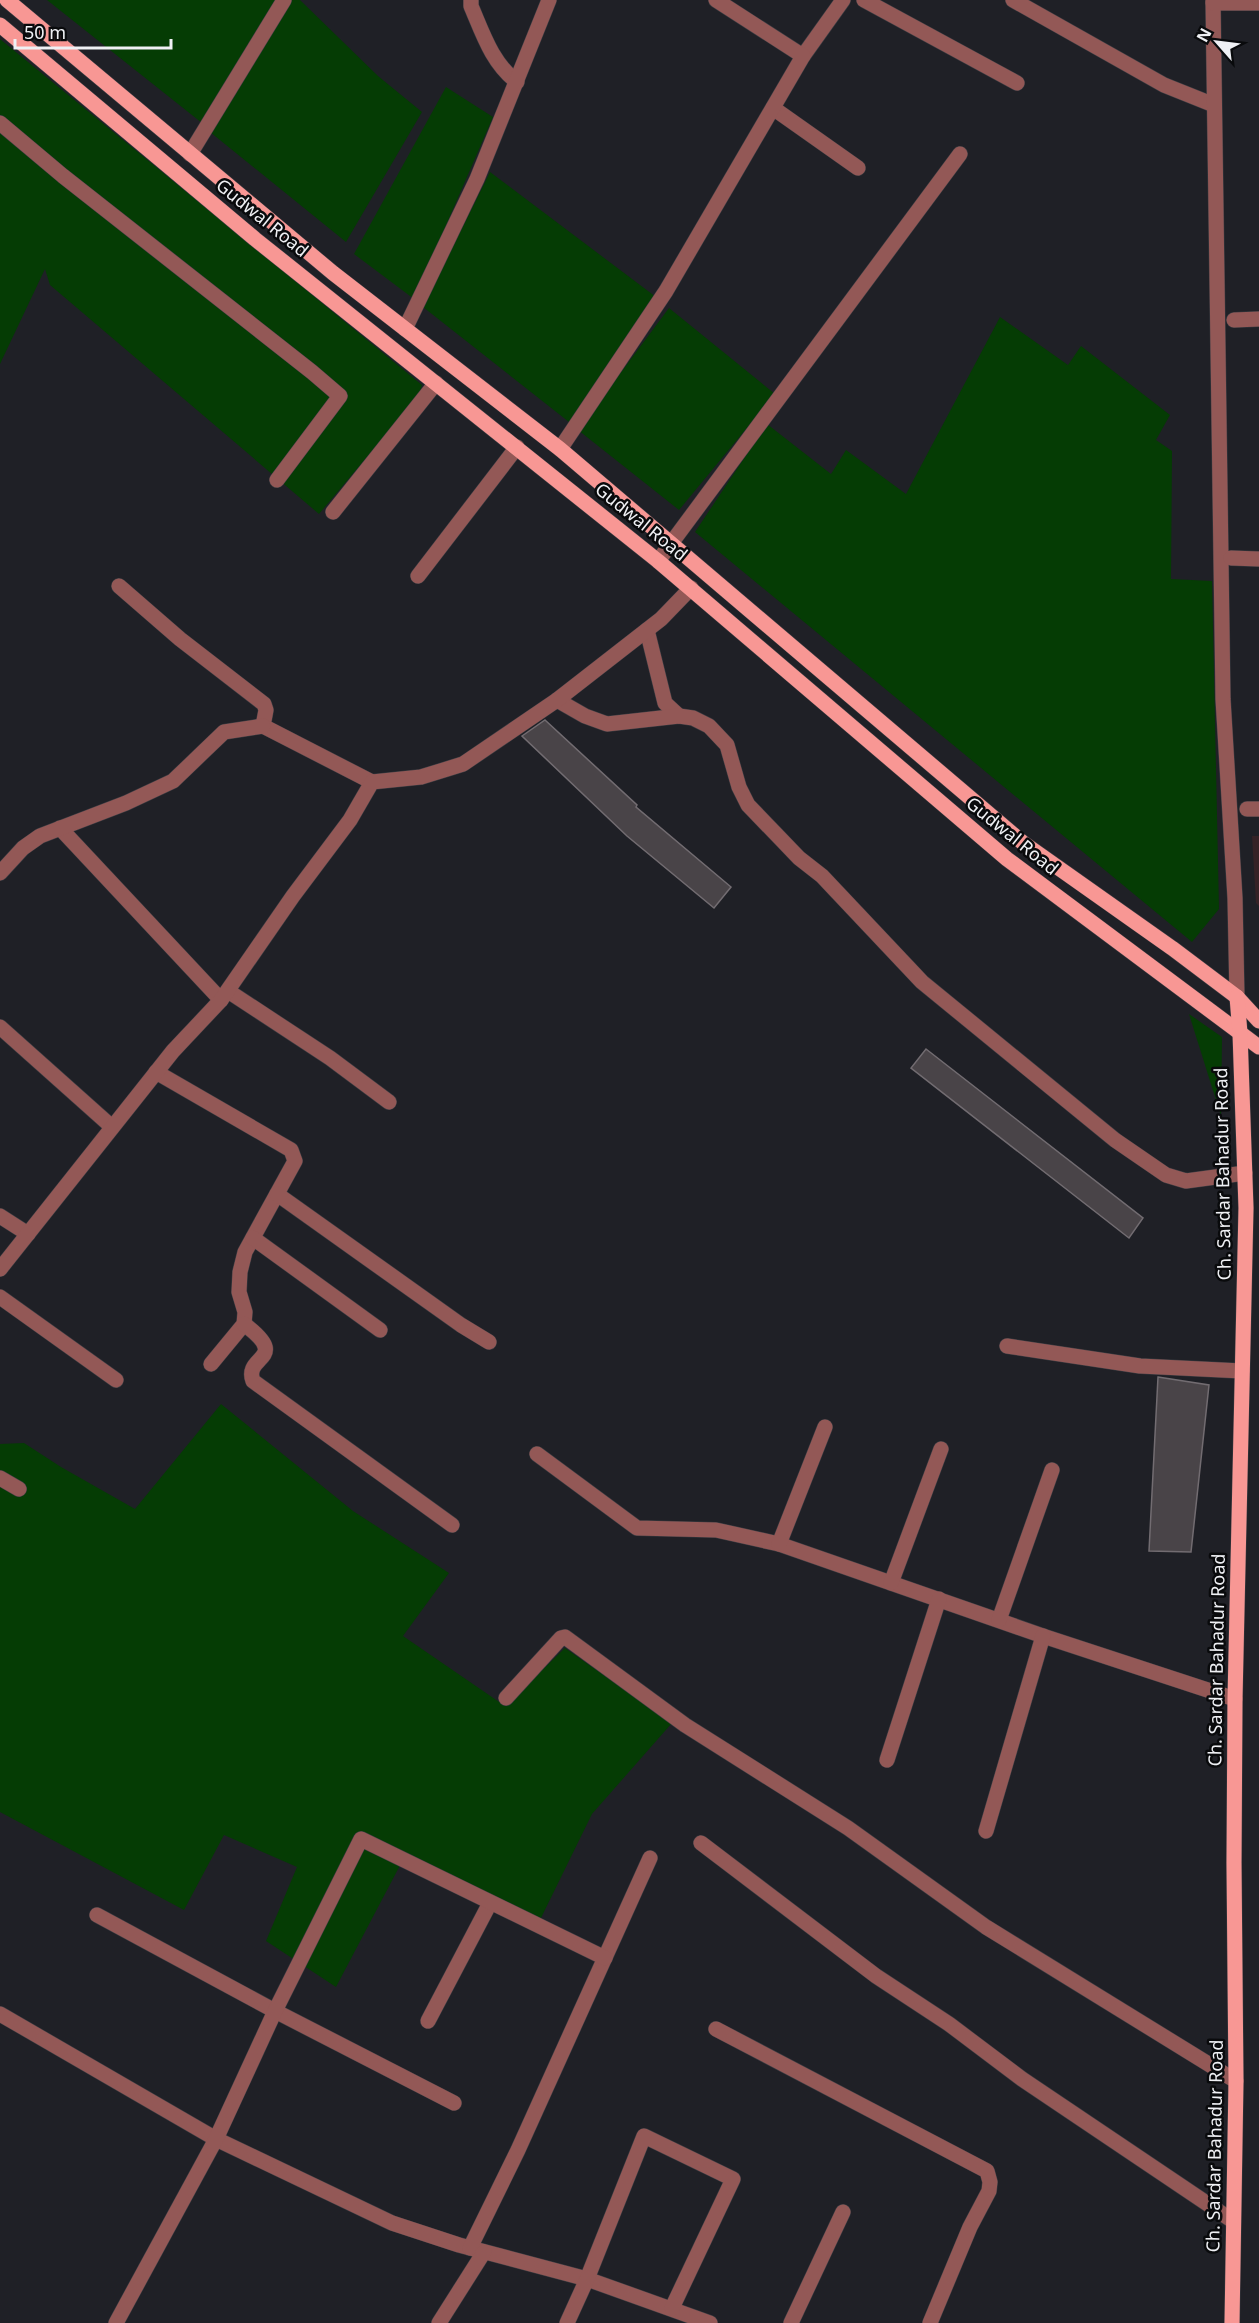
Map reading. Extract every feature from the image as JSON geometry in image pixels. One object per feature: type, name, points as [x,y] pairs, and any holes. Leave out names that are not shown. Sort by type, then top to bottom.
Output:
[{"type":"main road","name":"Gudwal Road","points":[[7,0],[333,273],[560,449],[1022,842],[1237,997],[1259,1021]]},
{"type":"main road","name":"Gudwal Road","points":[[0,25],[255,239],[691,588],[1007,859],[1259,1047]]},
{"type":"main road","name":"Ch. Sardar Bahadur Road","points":[[1232,2323],[1236,2081],[1235,1699],[1245,1173],[1237,997]]},
{"type":"street","points":[[190,154],[284,0]]},
{"type":"street","points":[[471,0],[471,6],[495,60],[503,72],[517,82]]},
{"type":"street","points":[[405,329],[477,179],[549,0]]},
{"type":"street","points":[[716,0],[803,56]]},
{"type":"street","points":[[560,449],[666,291],[803,56],[843,0]]},
{"type":"street","points":[[864,0],[1017,83]]},
{"type":"street","points":[[1013,0],[1164,85],[1214,105]]},
{"type":"street","points":[[1237,997],[1235,898],[1222,699],[1213,1],[1259,3]]},
{"type":"street","points":[[773,108],[858,168]]},
{"type":"street","points":[[0,123],[63,176],[340,396],[277,480]]},
{"type":"street","points":[[658,561],[809,361],[960,154]]},
{"type":"street","points":[[1234,320],[1259,319]]},
{"type":"street","points":[[333,512],[436,383]]},
{"type":"street","points":[[418,576],[517,447]]},
{"type":"street","points":[[1231,558],[1259,559]]},
{"type":"street","points":[[119,586],[180,639],[264,704],[266,710],[263,726]]},
{"type":"street","points":[[0,873],[22,848],[40,836],[126,803],[173,781],[225,732],[263,726],[372,783],[421,777],[463,764],[557,700],[661,619],[691,588]]},
{"type":"street","points":[[647,630],[666,703],[679,716]]},
{"type":"street","points":[[557,700],[585,716],[607,724],[679,716],[693,718],[709,726],[727,745],[739,787],[748,805],[799,858],[822,876],[922,982],[1116,1140],[1166,1175],[1186,1181],[1245,1173]]},
{"type":"street","points":[[0,1269],[156,1072],[225,995],[293,896],[350,820],[372,783]]},
{"type":"street","points":[[60,828],[225,995],[330,1058],[389,1102]]},
{"type":"street","points":[[0,1027],[112,1127]]},
{"type":"street","points":[[156,1072],[291,1150],[295,1161],[245,1252],[240,1272],[240,1292],[245,1312],[244,1324],[211,1364]]},
{"type":"street","points":[[278,1194],[489,1342]]},
{"type":"street","points":[[0,1216],[28,1234]]},
{"type":"street","points":[[253,1238],[380,1330]]},
{"type":"street","points":[[0,1297],[116,1380]]},
{"type":"street","points":[[244,1324],[260,1336],[266,1345],[266,1351],[253,1369],[251,1376],[253,1381],[452,1525]]},
{"type":"street","points":[[1008,1346],[1140,1366],[1242,1371]]},
{"type":"street","points":[[779,1544],[825,1427]]},
{"type":"street","points":[[891,1583],[941,1449]]},
{"type":"street","points":[[537,1454],[638,1528],[716,1530],[779,1544],[1043,1636],[1235,1699]]},
{"type":"street","points":[[999,1620],[1052,1470]]},
{"type":"street","points":[[0,1478],[19,1490]]},
{"type":"street","points":[[887,1760],[939,1599]]},
{"type":"street","points":[[986,1832],[1043,1636]]},
{"type":"street","points":[[506,1698],[561,1638],[565,1637],[685,1725],[848,1828],[986,1927],[1236,2081]]},
{"type":"street","points":[[116,2323],[216,2139],[275,2011],[361,1839],[605,1958]]},
{"type":"street","points":[[700,1844],[876,1976],[949,2024],[1022,2079],[1233,2221]]},
{"type":"street","points":[[439,2323],[477,2250],[650,1858]]},
{"type":"street","points":[[428,2021],[490,1903]]},
{"type":"street","points":[[98,1915],[275,2011],[454,2103]]},
{"type":"street","points":[[0,2014],[216,2139],[392,2223],[477,2250],[587,2279],[710,2323]]},
{"type":"street","points":[[716,2029],[987,2171],[990,2182],[989,2191],[970,2227],[930,2323]]},
{"type":"street","points":[[567,2323],[644,2136],[733,2179],[672,2308]]},
{"type":"street","points":[[791,2323],[843,2212]]},
{"type":"shaded area","points":[[1252,836],[1259,836],[1259,906],[1256,903]]},
{"type":"green space","points":[[47,0],[278,0],[202,123]]},
{"type":"green space","points":[[288,0],[300,0],[378,76],[422,112],[346,242],[210,132]]},
{"type":"green space","points":[[0,39],[422,385],[419,395],[319,514],[50,285],[45,269],[0,364]]},
{"type":"green space","points":[[446,87],[493,117],[414,299],[354,254]]},
{"type":"green space","points":[[490,172],[656,297],[569,422],[423,307]]},
{"type":"green space","points":[[669,308],[775,394],[679,510],[578,430]]},
{"type":"green space","points":[[1000,317],[1068,365],[1081,346],[1170,415],[1156,440],[1172,451],[1171,579],[1212,581],[1219,909],[1192,942],[695,532],[767,424],[831,474],[846,450],[906,494]]},
{"type":"green space","points":[[1189,1014],[1222,1037],[1221,1116]]},
{"type":"green space","points":[[221,1404],[353,1511],[449,1573],[403,1636],[505,1706],[565,1648],[672,1723],[592,1814],[539,1922],[406,1854],[336,1987],[266,1941],[297,1867],[224,1835],[184,1910],[0,1812],[0,1444],[24,1443],[135,1509]]},
{"type":"building","points":[[545,720],[637,805],[636,807],[731,887],[714,908],[627,836],[522,736]]},
{"type":"building","points":[[926,1049],[1143,1218],[1129,1238],[911,1068]]},
{"type":"building","points":[[1158,1377],[1209,1385],[1191,1552],[1149,1551]]}]
